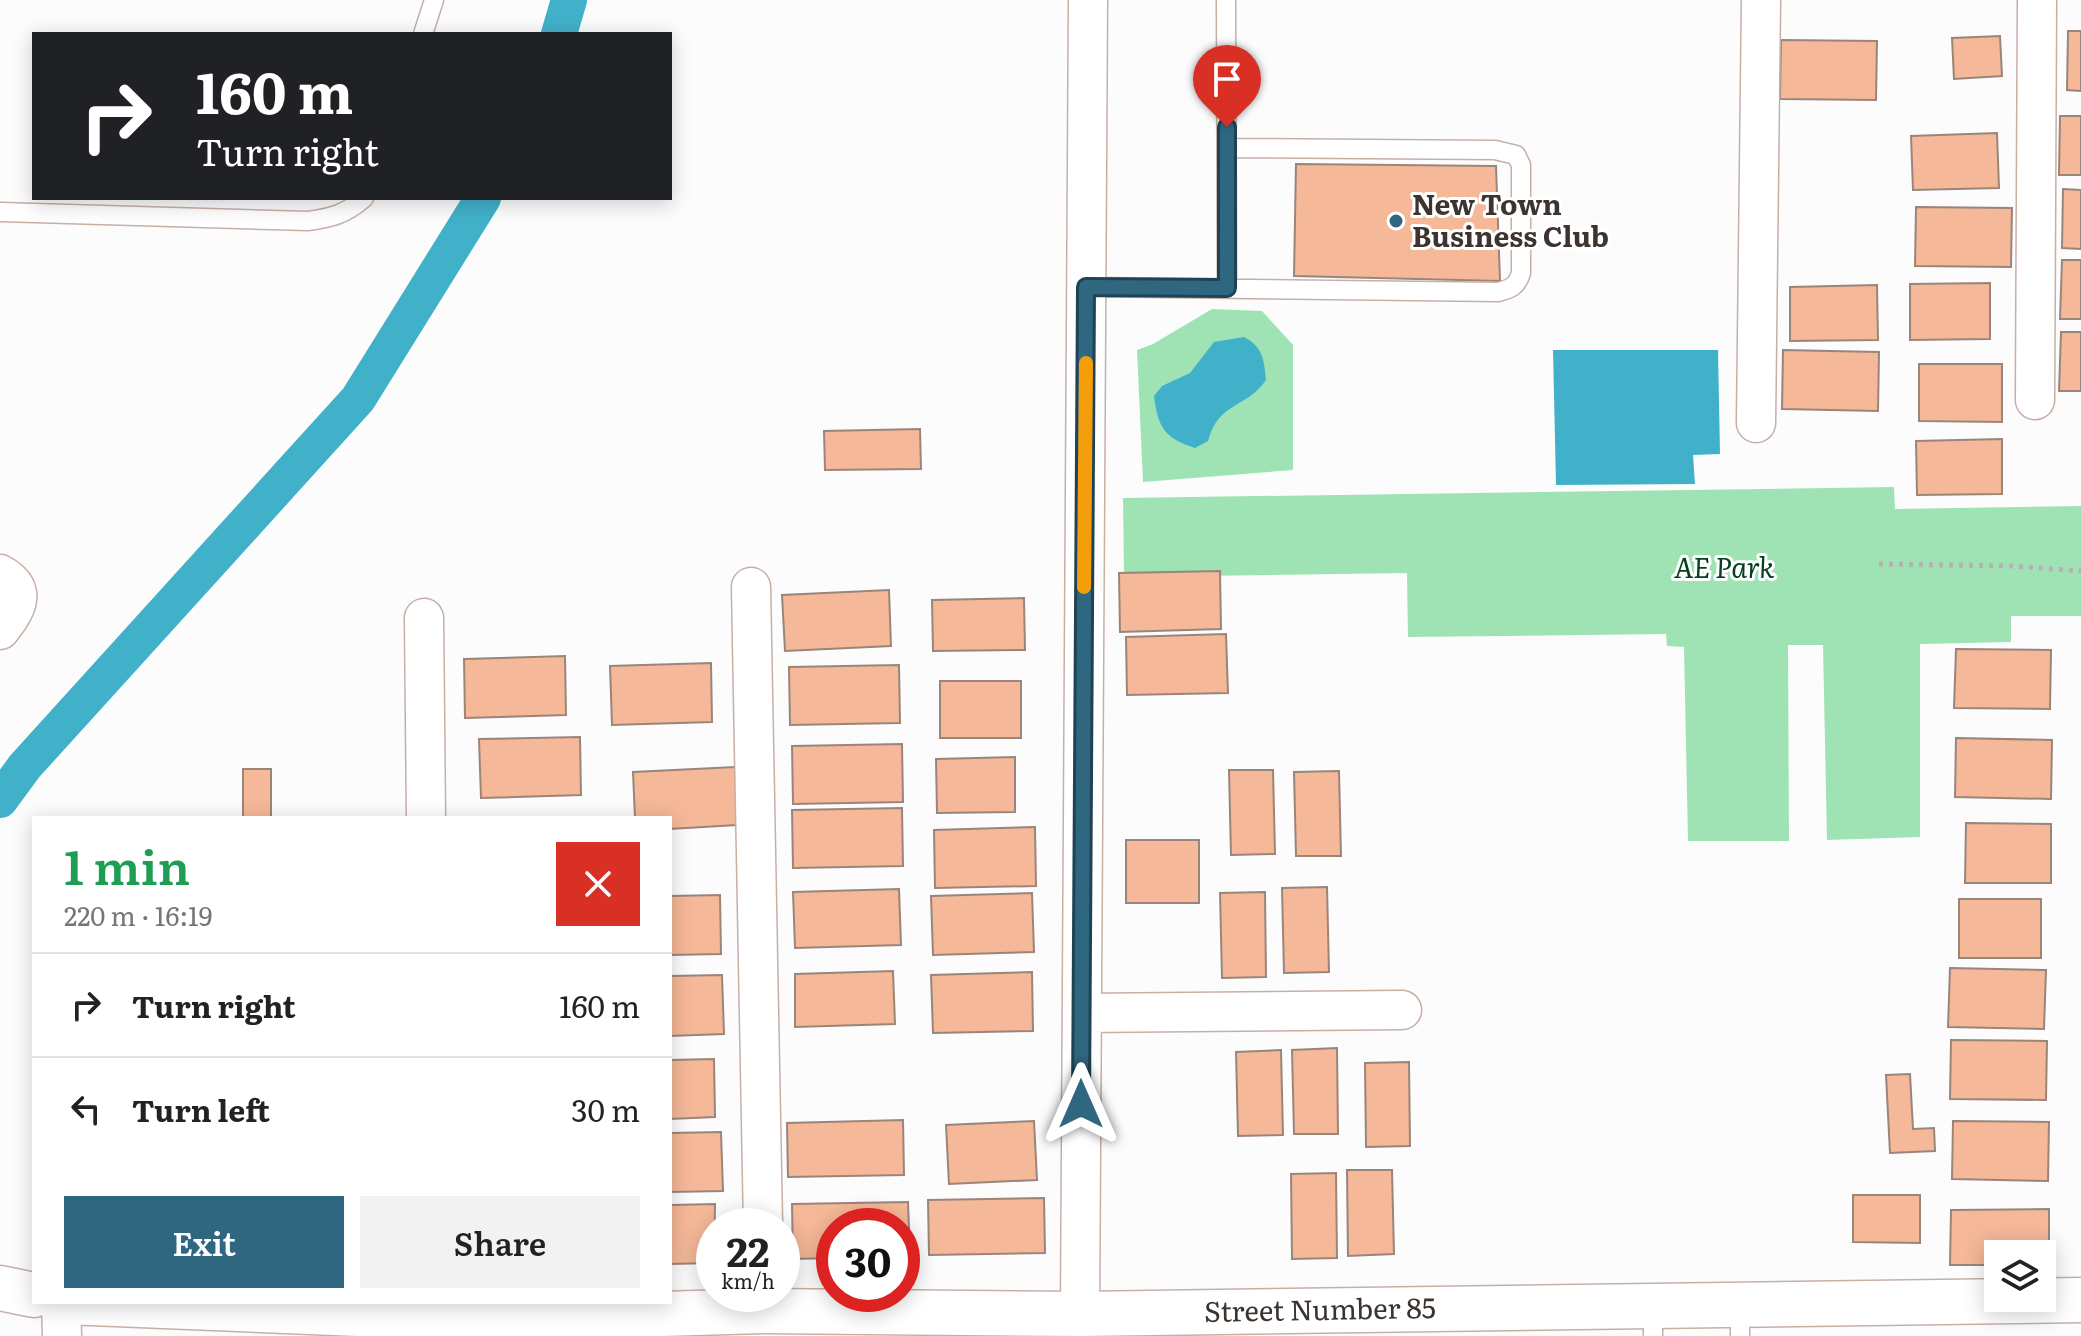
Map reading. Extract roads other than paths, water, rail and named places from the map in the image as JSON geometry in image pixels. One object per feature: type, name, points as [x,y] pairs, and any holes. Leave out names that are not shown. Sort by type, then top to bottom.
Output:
[{"type":"street","points":[[1080,1314],[1088,0]]},
{"type":"street","points":[[1756,423],[1761,0]]},
{"type":"street","points":[[2035,400],[2037,0]]},
{"type":"street","points":[[0,574],[7,578],[18,594],[17,610],[0,630]]},
{"type":"street","points":[[751,587],[763,1208]]},
{"type":"street","points":[[424,618],[426,816]]},
{"type":"street","points":[[1082,1013],[1402,1010]]},
{"type":"street","points":[[0,1288],[32,1295]]},
{"type":"street","name":"Street Number 85","points":[[800,1310],[878,1324],[1080,1314],[1165,1324],[1740,1320],[2081,1300]]},
{"type":"street","points":[[62,1336],[64,1304]]},
{"type":"street","name":"Street Number 85","points":[[140,1304],[265,1323],[431,1309],[570,1323],[696,1310]]},
{"type":"lane","points":[[424,32],[434,0]]},
{"type":"lane","points":[[1226,0],[1227,288]]},
{"type":"lane","points":[[1086,287],[1498,292],[1518,283],[1521,273],[1521,165],[1516,155],[1495,150],[1227,148]]},
{"type":"lane","points":[[0,212],[308,221],[334,217],[361,200]]},
{"type":"water","points":[[1244,337],[1261,354],[1266,380],[1219,419],[1208,441],[1195,448],[1176,440],[1164,430],[1154,396],[1162,386],[1190,373],[1214,342]]},
{"type":"water","points":[[1553,350],[1718,350],[1720,454],[1693,455],[1695,484],[1556,485]]},
{"type":"waterway","points":[[560,32],[569,0]]},
{"type":"waterway","points":[[0,800],[25,766],[358,399],[482,200]]},
{"type":"place","name":"New Town Business Club","points":[[1396,221]]},
{"type":"park label","name":"AE Park","points":[[1724,568]]}]
